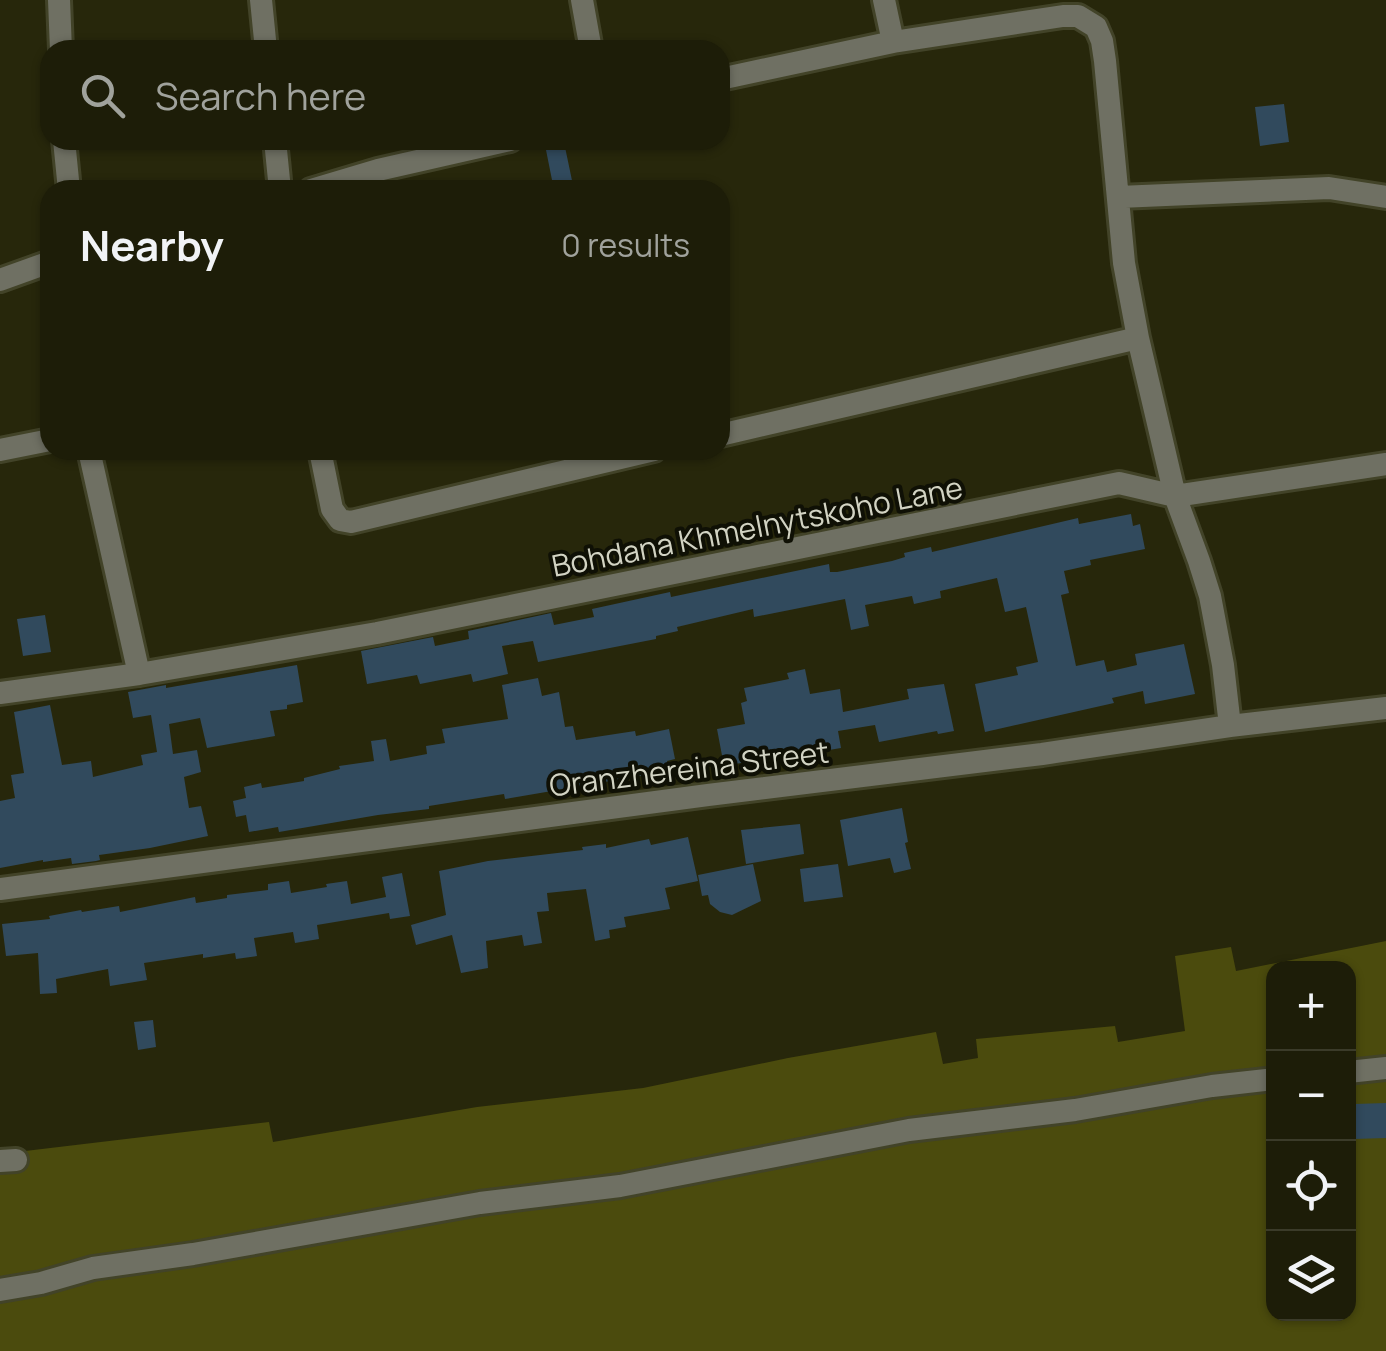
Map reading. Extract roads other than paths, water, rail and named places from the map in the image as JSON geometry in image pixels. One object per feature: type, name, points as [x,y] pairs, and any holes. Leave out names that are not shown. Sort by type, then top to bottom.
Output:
[{"type":"street","points":[[60,0],[61,40]]},
{"type":"street","points":[[261,0],[265,40]]},
{"type":"street","points":[[582,0],[589,40]]},
{"type":"street","points":[[884,0],[892,42]]},
{"type":"street","points":[[730,76],[892,42],[1049,18],[1078,16],[1096,27],[1102,41],[1124,263],[1138,338],[1175,496],[1210,596],[1224,665],[1230,726]]},
{"type":"street","points":[[65,150],[68,180]]},
{"type":"street","points":[[276,150],[279,180]]},
{"type":"street","points":[[344,180],[466,150]]},
{"type":"street","points":[[1119,197],[1329,188],[1386,197]]},
{"type":"street","points":[[0,280],[40,266]]},
{"type":"street","points":[[730,433],[1138,338]]},
{"type":"street","points":[[0,450],[40,442]]},
{"type":"street","points":[[91,460],[139,674]]},
{"type":"street","points":[[322,460],[332,509],[340,520],[351,522],[612,460]]},
{"type":"street","name":"Bohdana Khmelnytskoho Lane","points":[[1,689],[139,674],[377,633],[1119,483],[1175,496],[1386,464]]},
{"type":"street","name":"Oranzhereina Street","points":[[0,889],[1386,708]]},
{"type":"street","points":[[1356,1071],[1386,1068]]},
{"type":"street","points":[[0,1290],[41,1284],[93,1268],[480,1203],[620,1186],[909,1130],[1060,1112],[1266,1080]]}]
